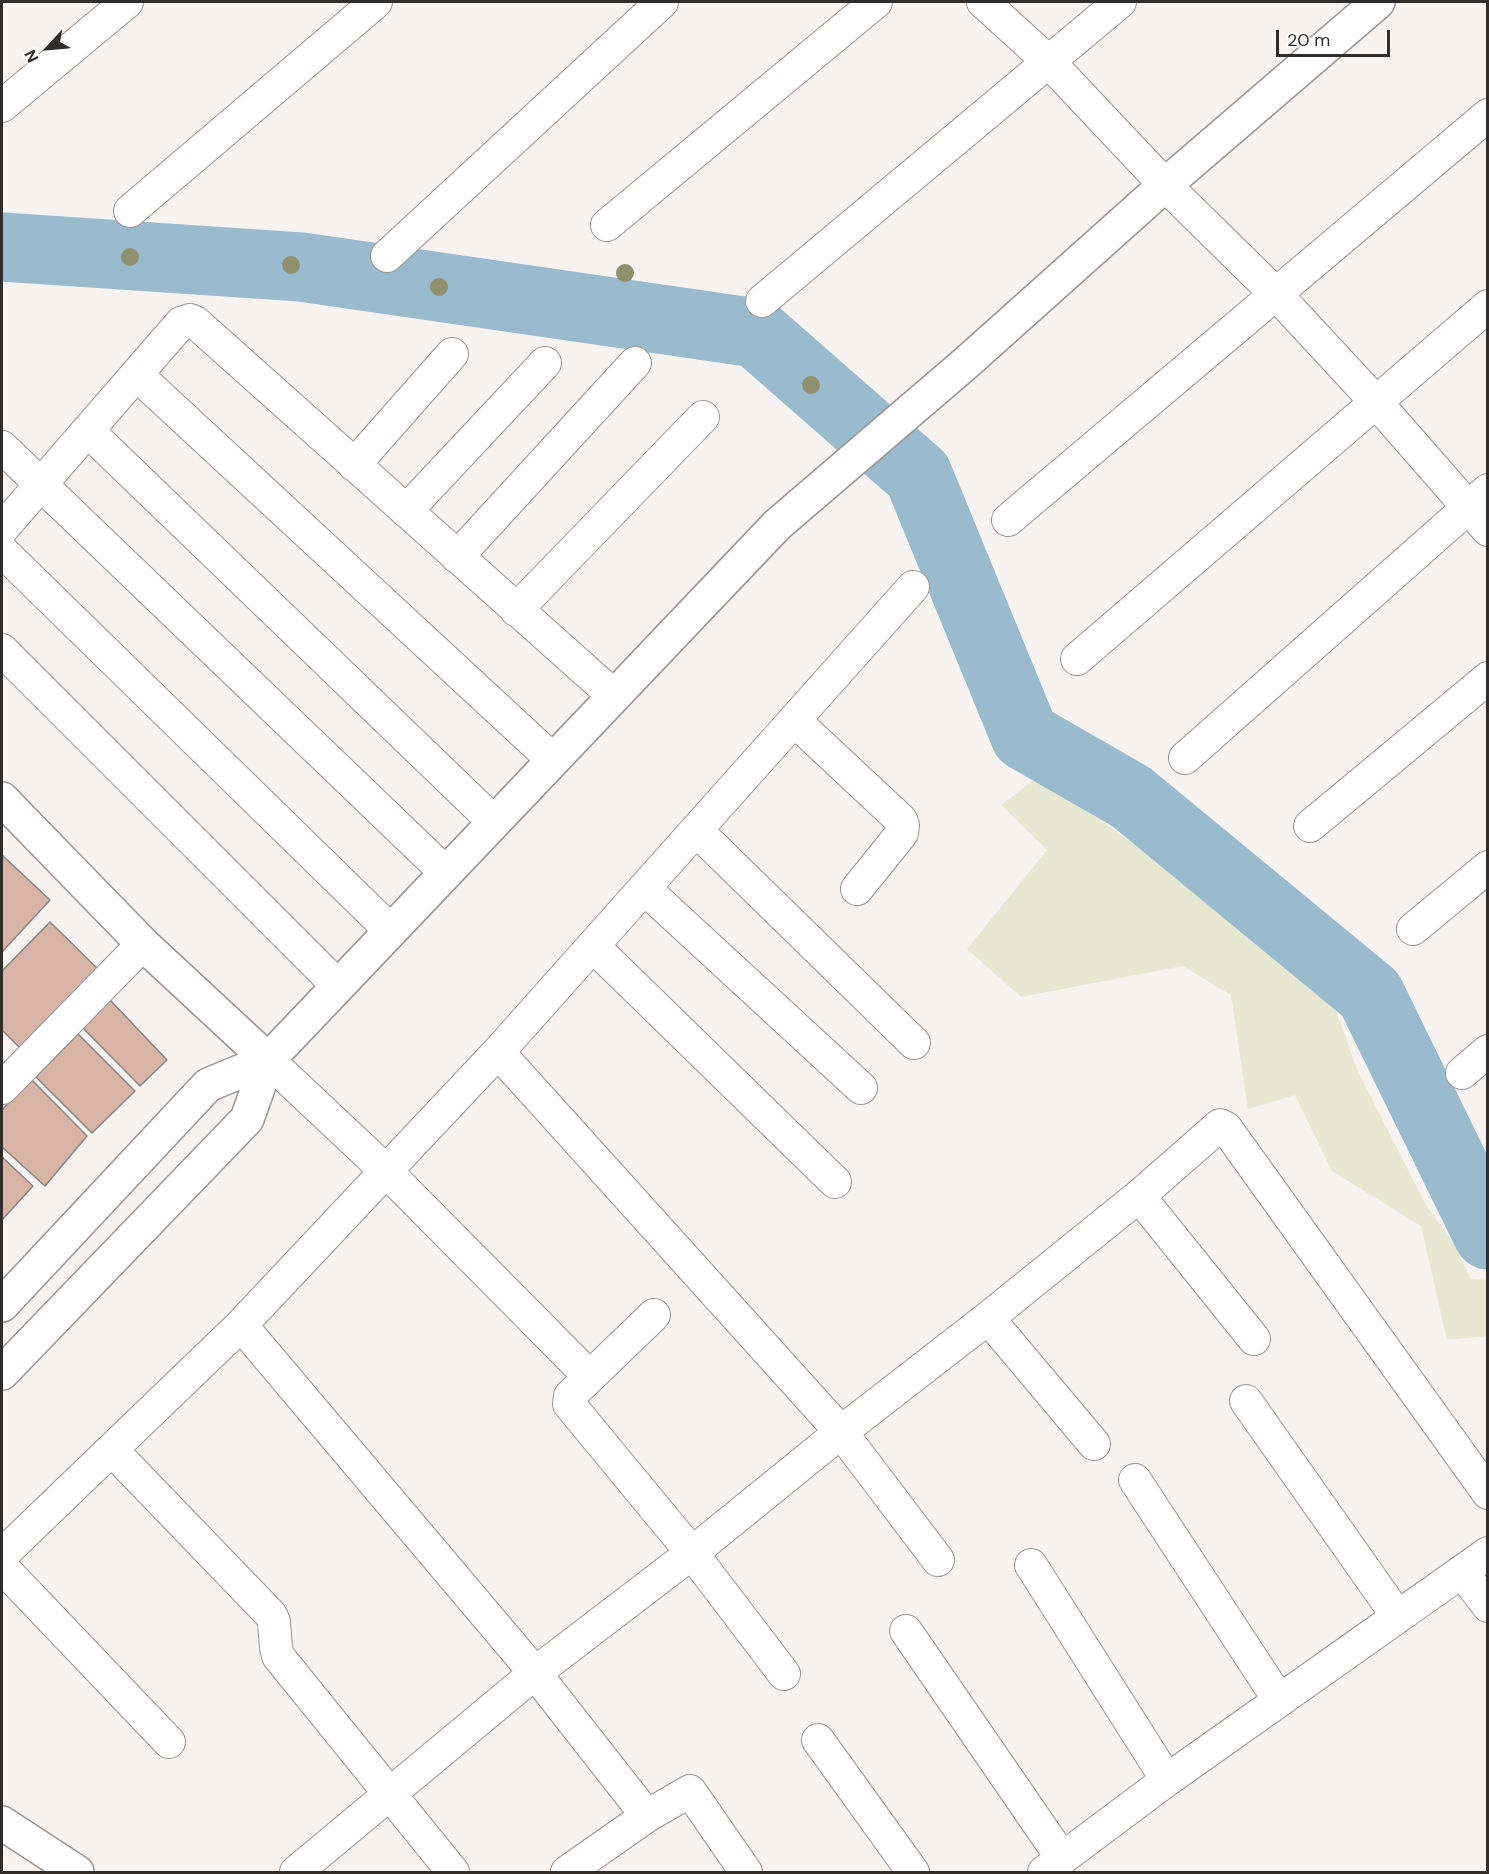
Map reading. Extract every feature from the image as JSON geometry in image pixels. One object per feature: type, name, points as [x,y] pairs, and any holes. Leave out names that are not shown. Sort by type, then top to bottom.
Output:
[{"type":"street","points":[[2,106],[127,2]]},
{"type":"street","points":[[130,211],[376,2]]},
{"type":"street","points":[[387,256],[662,2]]},
{"type":"street","points":[[607,225],[876,2]]},
{"type":"street","points":[[984,2],[1048,62],[1165,185],[1276,294],[1376,402],[1477,499],[1488,530]]},
{"type":"street","points":[[762,301],[1120,2]]},
{"type":"street","points":[[2,1305],[208,1085],[268,1060],[777,525],[966,363],[1165,185],[1378,2]]},
{"type":"street","points":[[1008,520],[1488,115]]},
{"type":"street","points":[[1077,659],[1488,306]]},
{"type":"street","points":[[2,530],[181,323],[190,320],[195,322],[614,696]]},
{"type":"street","points":[[354,465],[452,354]]},
{"type":"street","points":[[406,511],[545,363]]},
{"type":"street","points":[[457,557],[635,363]]},
{"type":"street","points":[[137,375],[553,760]]},
{"type":"street","points":[[516,610],[703,417]]},
{"type":"street","points":[[88,431],[494,822]]},
{"type":"street","points":[[2,447],[446,873]]},
{"type":"street","points":[[1185,758],[1477,499]]},
{"type":"street","points":[[2,551],[391,931]]},
{"type":"street","points":[[2,1555],[241,1325],[498,1052],[913,586]]},
{"type":"street","points":[[2,650],[339,986]]},
{"type":"street","points":[[1310,826],[1488,678]]},
{"type":"street","points":[[794,720],[901,820],[903,825],[902,833],[857,889]]},
{"type":"street","points":[[5,810],[143,944],[386,1170],[589,1377]]},
{"type":"street","points":[[696,830],[914,1043]]},
{"type":"street","points":[[1413,929],[1488,867]]},
{"type":"street","points":[[644,888],[861,1088]]},
{"type":"street","points":[[2,1088],[143,944]]},
{"type":"street","points":[[593,946],[835,1182]]},
{"type":"street","points":[[1461,1073],[1488,1051]]},
{"type":"street","points":[[498,1052],[841,1432],[938,1560]]},
{"type":"street","points":[[2,1373],[247,1119],[268,1060]]},
{"type":"street","points":[[296,1872],[535,1673],[692,1553],[841,1432],[988,1318],[1139,1196],[1220,1125],[1226,1128],[1488,1493]]},
{"type":"street","points":[[1139,1196],[1254,1339]]},
{"type":"street","points":[[654,1315],[570,1396],[569,1404],[692,1553],[784,1674]]},
{"type":"street","points":[[988,1318],[1094,1444]]},
{"type":"street","points":[[241,1325],[535,1673],[647,1816]]},
{"type":"street","points":[[1246,1401],[1398,1617]]},
{"type":"street","points":[[112,1450],[271,1615],[278,1656],[453,1872]]},
{"type":"street","points":[[1135,1480],[1279,1700]]},
{"type":"street","points":[[906,1632],[1053,1865],[1167,1780],[1488,1553]]},
{"type":"street","points":[[1031,1565],[1167,1780]]},
{"type":"street","points":[[2,1567],[169,1742]]},
{"type":"street","points":[[1462,1572],[1488,1606]]},
{"type":"street","points":[[818,1740],[913,1872]]},
{"type":"street","points":[[573,1871],[647,1816],[690,1791],[746,1872]]},
{"type":"street","points":[[2,1823],[77,1872]]},
{"type":"green space","points":[[1037,778],[1279,947],[1330,993],[1357,1070],[1426,1205],[1454,1244],[1471,1279],[1487,1280],[1487,1336],[1447,1340],[1421,1226],[1332,1171],[1295,1095],[1248,1109],[1231,995],[1183,966],[1021,997],[967,949],[1047,850],[1001,805]]},
{"type":"building","points":[[2,855],[50,900],[2,952]]},
{"type":"building","points":[[50,922],[101,972],[23,1051],[2,1030],[2,971]]},
{"type":"building","points":[[110,1000],[167,1060],[140,1086],[82,1027]]},
{"type":"building","points":[[78,1034],[135,1091],[92,1133],[36,1077]]},
{"type":"building","points":[[31,1079],[87,1136],[45,1186],[2,1147],[2,1110]]},
{"type":"building","points":[[2,1157],[33,1186],[2,1220]]},
{"type":"waterway","points":[[2,247],[301,267],[756,333],[918,475],[1025,736],[1131,797],[1370,994],[1488,1235]]}]
